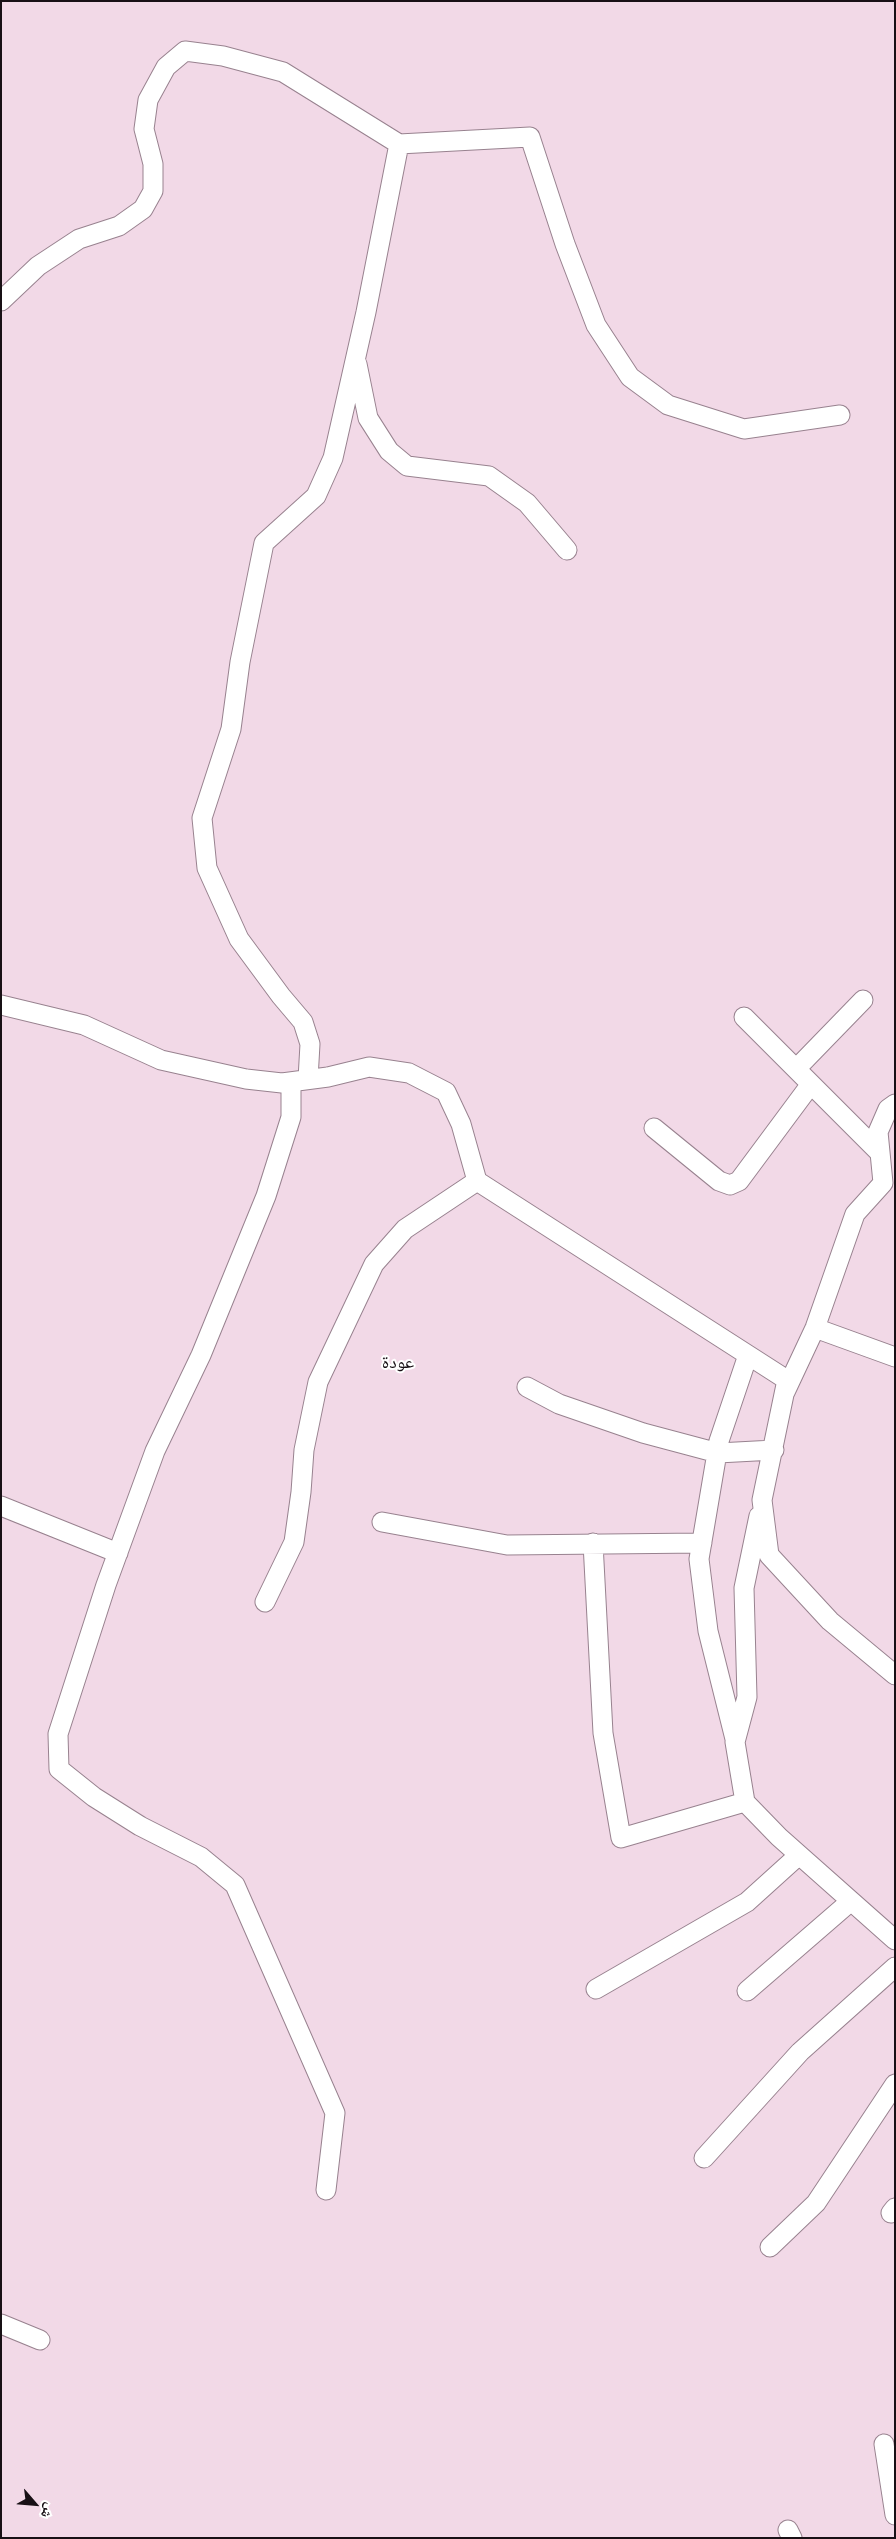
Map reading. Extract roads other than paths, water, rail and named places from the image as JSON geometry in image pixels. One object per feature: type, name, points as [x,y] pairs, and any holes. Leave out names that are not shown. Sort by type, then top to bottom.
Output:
[{"type":"street","points":[[1,301],[38,266],[79,239],[119,226],[143,209],[153,191],[153,164],[144,130],[148,100],[166,67],[185,51],[223,56],[283,72],[399,144],[530,138],[565,244],[596,324],[630,376],[668,405],[744,429],[840,415]]},
{"type":"street","points":[[326,2190],[335,2113],[235,1885],[201,1857],[140,1826],[94,1797],[59,1769],[58,1734],[118,1553],[155,1451],[201,1355],[266,1196],[291,1117],[310,1044],[303,1022],[280,996],[239,939],[207,868],[202,818],[231,729],[240,662],[264,543],[316,496],[333,458],[399,144]]},
{"type":"street","points":[[355,358],[368,418],[389,451],[407,466],[489,476],[526,504],[567,550]]},
{"type":"street","points":[[796,1069],[863,1000]]},
{"type":"street","points":[[1,1005],[84,1025],[161,1060],[246,1078],[282,1083],[369,1067],[409,1073],[446,1092],[461,1124],[477,1180],[787,1380],[744,1588],[747,1697],[735,1742]]},
{"type":"street","points":[[744,1017],[878,1152]]},
{"type":"street","points":[[654,1128],[719,1181],[730,1185],[739,1180],[811,1084]]},
{"type":"street","points":[[785,1392],[814,1328],[855,1214],[884,1183],[878,1152],[878,1132],[888,1109],[895,1104]]},
{"type":"street","points":[[265,1602],[294,1542],[301,1492],[304,1450],[318,1382],[374,1264],[405,1228],[477,1180]]},
{"type":"street","points":[[814,1328],[895,1357]]},
{"type":"street","points":[[748,1355],[718,1453],[699,1559],[708,1631],[735,1742],[745,1802],[799,1855],[895,1940]]},
{"type":"street","points":[[527,1387],[559,1404],[643,1433],[718,1453],[774,1450]]},
{"type":"street","points":[[762,1500],[769,1555],[830,1621],[895,1675]]},
{"type":"street","points":[[1,1506],[118,1553]]},
{"type":"street","points":[[382,1522],[507,1545],[702,1543]]},
{"type":"street","points":[[593,1544],[603,1733],[621,1838],[745,1802]]},
{"type":"street","points":[[596,1989],[746,1902],[799,1855]]},
{"type":"street","points":[[747,1991],[851,1901]]},
{"type":"street","points":[[704,2158],[800,2052],[895,1967]]},
{"type":"street","points":[[770,2247],[816,2203],[895,2084]]},
{"type":"street","points":[[1,2324],[40,2340]]},
{"type":"street","points":[[884,2444],[895,2515]]},
{"type":"district","name":"عودة","points":[[398,1362]]}]
